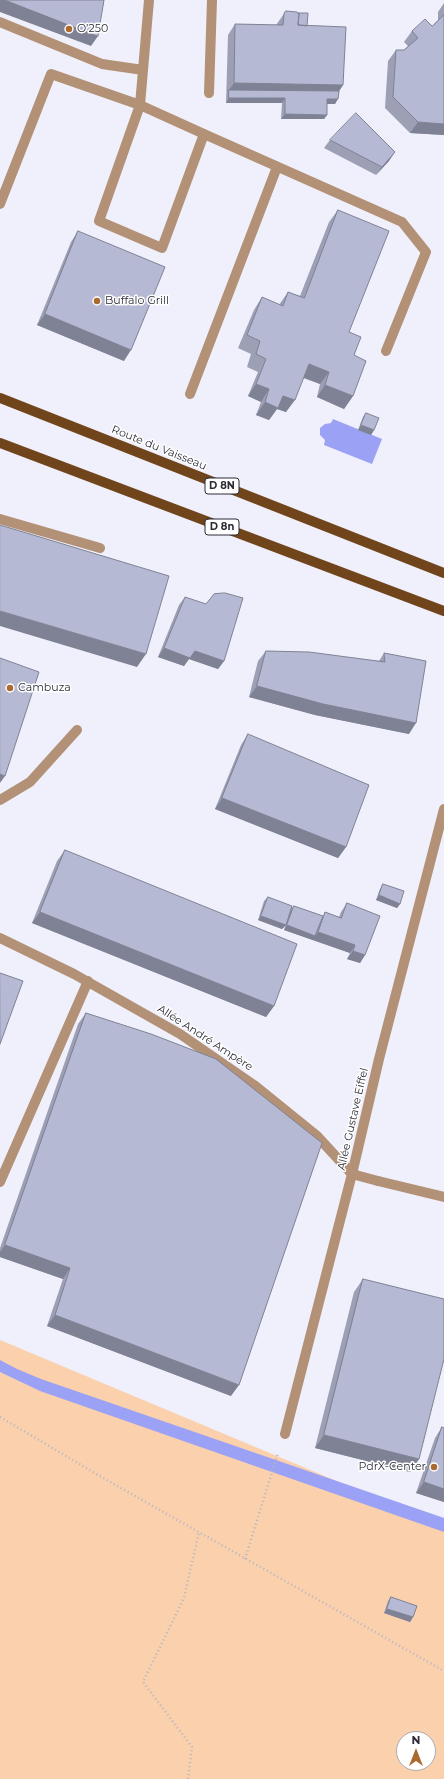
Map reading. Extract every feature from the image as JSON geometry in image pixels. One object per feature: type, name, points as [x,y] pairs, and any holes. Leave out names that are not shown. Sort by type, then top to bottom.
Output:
[{"type":"main road","name":"Route du Vaisseau","points":[[0,398],[444,573]]},
{"type":"main road","name":"D 8n","points":[[0,443],[444,611]]},
{"type":"street","points":[[149,0],[140,106],[98,221],[162,248],[204,134]]},
{"type":"street","points":[[209,93],[212,0]]},
{"type":"street","points":[[0,22],[102,64],[143,70]]},
{"type":"street","points":[[0,204],[51,74],[140,106],[402,222],[426,252],[386,351]]},
{"type":"street","points":[[190,394],[277,167]]},
{"type":"street","points":[[0,519],[100,548]]},
{"type":"street","points":[[0,800],[30,782],[77,730]]},
{"type":"street","name":"Allée Gustave Eiffel","points":[[285,1434],[352,1174],[379,1059],[444,809]]},
{"type":"street","name":"Allée André Ampère","points":[[0,938],[88,981],[180,1034],[254,1085],[316,1136],[352,1174]]},
{"type":"street","points":[[0,1182],[88,981]]},
{"type":"street","points":[[352,1174],[444,1197]]},
{"type":"path","points":[[0,1417],[444,1672]]},
{"type":"path","points":[[245,1558],[285,1434]]},
{"type":"path","points":[[188,1779],[192,1747],[143,1682],[184,1598],[200,1532]]},
{"type":"shaded area","points":[[0,1340],[444,1526],[444,1779],[0,1779]]},
{"type":"water","points":[[333,419],[382,439],[372,464],[324,445],[325,440],[320,435],[320,428],[325,424],[331,423]]},
{"type":"water","points":[[0,1360],[41,1379],[444,1518],[444,1532],[40,1391],[0,1372]]},
{"type":"building","points":[[5,0],[104,0],[98,36]]},
{"type":"building","points":[[286,11],[297,12],[299,14],[298,25],[346,27],[343,85],[234,83],[235,24],[283,25],[284,14]]},
{"type":"building","points":[[298,13],[308,13],[307,26],[298,25]]},
{"type":"building","points":[[444,15],[444,124],[418,122],[393,97],[396,50],[404,50],[418,38],[412,31],[425,19],[432,26]]},
{"type":"building","points":[[229,90],[339,91],[338,99],[327,99],[327,115],[285,114],[285,98],[229,98]]},
{"type":"building","points":[[356,113],[395,152],[382,167],[330,140]]},
{"type":"building","points":[[338,210],[389,231],[349,332],[361,337],[354,355],[366,361],[353,396],[325,385],[329,372],[309,364],[295,400],[283,396],[278,408],[265,402],[269,389],[256,384],[266,359],[256,354],[260,341],[247,335],[262,297],[283,306],[288,292],[304,298]]},
{"type":"building","name":"Buffalo Grill","points":[[78,231],[165,267],[131,350],[45,314]]},
{"type":"building","points":[[366,413],[379,418],[374,430],[361,425]]},
{"type":"building","points":[[0,525],[169,576],[146,654],[0,611]]},
{"type":"building","points":[[225,593],[243,598],[224,661],[195,651],[190,658],[164,648],[185,597],[206,604],[214,594]]},
{"type":"building","points":[[266,651],[309,652],[385,662],[384,653],[426,661],[416,723],[323,704],[257,686]]},
{"type":"building","points":[[0,658],[39,672],[5,776],[0,774]]},
{"type":"building","points":[[248,734],[369,785],[346,847],[222,798]]},
{"type":"building","points":[[65,850],[297,944],[274,1006],[40,912]]},
{"type":"building","points":[[383,884],[404,891],[400,904],[379,895]]},
{"type":"building","points":[[268,897],[292,906],[286,925],[261,916]]},
{"type":"building","points":[[347,903],[380,916],[365,955],[353,951],[355,945],[318,932],[325,912],[341,918]]},
{"type":"building","points":[[294,906],[323,916],[315,936],[287,925]]},
{"type":"building","points":[[0,973],[23,981],[0,1044]]},
{"type":"building","points":[[86,1013],[151,1034],[216,1059],[322,1143],[239,1385],[55,1315],[70,1268],[5,1245]]},
{"type":"building","points":[[363,1279],[444,1299],[444,1359],[419,1459],[324,1435]]},
{"type":"building","points":[[442,1427],[444,1428],[444,1489],[424,1482]]},
{"type":"building","points":[[391,1597],[417,1606],[413,1617],[387,1609]]},
{"type":"place","name":"O’250","points":[[69,29]]},
{"type":"place","name":"Buffalo Grill","points":[[97,301]]},
{"type":"place","name":"Cambuza","points":[[10,688]]},
{"type":"place","name":"PdrX-Center","points":[[434,1467]]}]
